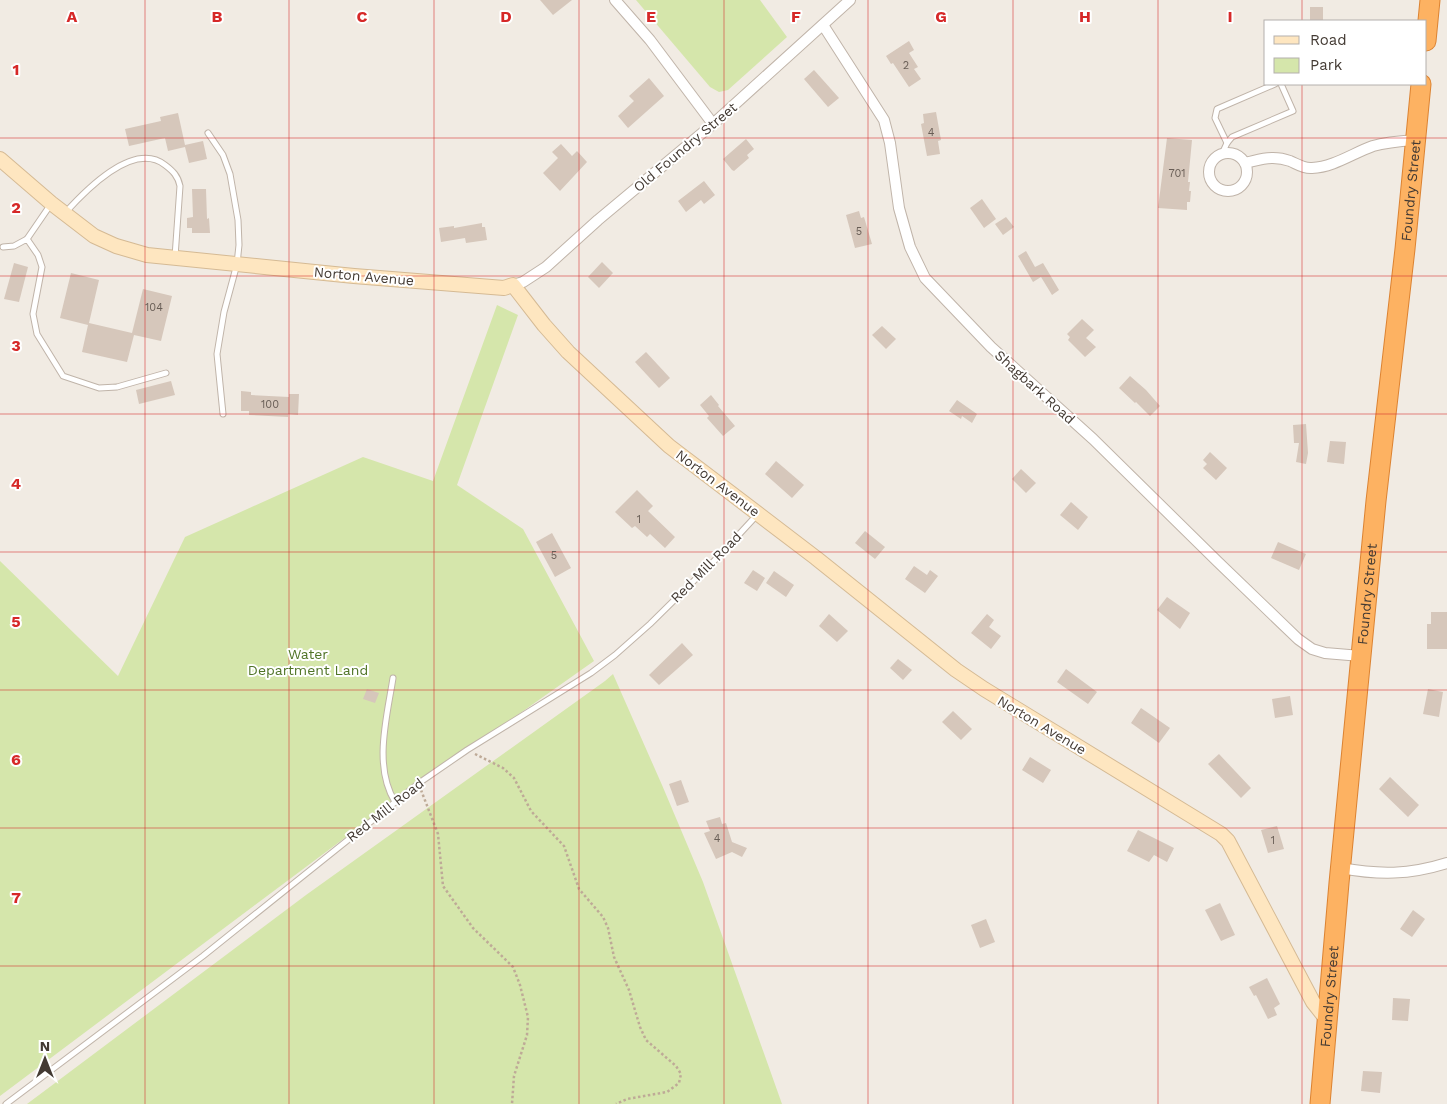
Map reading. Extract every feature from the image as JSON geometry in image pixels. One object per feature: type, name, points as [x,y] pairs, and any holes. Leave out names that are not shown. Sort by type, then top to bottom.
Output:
[{"type":"highway","points":[[1427,31],[1430,0]]},
{"type":"highway","name":"Foundry Street","points":[[1320,1104],[1361,656],[1421,85]]},
{"type":"street","points":[[615,0],[650,40],[714,124]]},
{"type":"street","name":"Old Foundry Street","points":[[513,285],[523,282],[546,267],[598,220],[714,124],[850,0]]},
{"type":"street","name":"Shagbark Road","points":[[823,25],[880,112],[886,126],[899,208],[910,247],[925,278],[990,347],[1093,439],[1298,639],[1312,649],[1325,653],[1361,656]]},
{"type":"street","points":[[1245,163],[1264,158],[1274,158],[1288,160],[1306,168],[1313,168],[1332,164],[1374,146],[1416,140]]},
{"type":"street","points":[[1222,154],[1232,154],[1242,159],[1245,163],[1246,176],[1244,182],[1234,190],[1221,189],[1216,186],[1210,175],[1212,162],[1222,154]]},
{"type":"street","name":"Norton Avenue","points":[[0,160],[94,236],[116,246],[147,255],[460,285],[504,288],[513,285],[568,352],[662,440],[893,618],[956,670],[1221,834],[1228,842],[1313,1002],[1328,1021]]},
{"type":"street","points":[[1341,868],[1384,874],[1408,873],[1447,863]]},
{"type":"lane","points":[[1227,143],[1215,118],[1217,108],[1273,85]]},
{"type":"lane","points":[[1222,154],[1232,137],[1293,111],[1281,85]]},
{"type":"lane","points":[[208,133],[223,155],[230,174],[238,220],[239,245],[237,264],[224,312],[217,354],[223,414]]},
{"type":"lane","points":[[64,213],[103,176],[135,160],[156,160],[172,170],[178,178],[180,186],[178,237],[175,258]]},
{"type":"lane","points":[[1,247],[14,246],[26,239],[51,203]]},
{"type":"lane","points":[[26,239],[38,255],[42,267],[33,314],[37,334],[62,376],[99,388],[117,387],[166,373]]},
{"type":"lane","name":"Red Mill Road","points":[[6,1104],[203,956],[419,783],[468,750],[567,689],[615,655],[720,556],[758,514]]},
{"type":"lane","points":[[393,678],[383,762],[389,791],[394,802]]},
{"type":"path","points":[[468,750],[504,768],[514,778],[531,811],[564,846],[579,889],[603,917],[608,928],[614,956],[629,990],[646,1040],[676,1066],[681,1074],[680,1083],[667,1092],[628,1099],[616,1104]]},
{"type":"path","points":[[419,783],[438,834],[443,886],[472,928],[513,967],[520,985],[528,1017],[528,1034],[514,1076],[512,1104]]},
{"type":"green space","points":[[636,0],[760,0],[787,37],[728,90],[719,92],[710,87]]},
{"type":"green space","name":"Water Department Land","points":[[497,305],[518,315],[457,485],[523,529],[594,661],[358,828],[0,1096],[0,561],[118,676],[185,537],[363,457],[433,481]]},
{"type":"green space","points":[[613,674],[703,882],[782,1104],[27,1104],[306,895]]},
{"type":"building","points":[[540,0],[572,0],[553,15]]},
{"type":"building","points":[[1310,7],[1323,7],[1323,20],[1310,20]]},
{"type":"building","points":[[909,41],[914,50],[909,53],[918,67],[914,69],[921,79],[909,87],[886,56]]},
{"type":"building","points":[[814,70],[839,98],[828,107],[804,79]]},
{"type":"building","points":[[649,78],[664,96],[628,128],[618,116],[634,101],[629,96]]},
{"type":"building","points":[[936,112],[941,140],[938,141],[940,154],[927,156],[921,124],[924,123],[923,114]]},
{"type":"building","points":[[178,113],[185,145],[203,141],[207,159],[189,163],[185,147],[168,151],[165,138],[129,146],[125,129],[161,121],[160,117]]},
{"type":"building","points":[[1167,138],[1192,140],[1188,182],[1190,182],[1189,191],[1191,191],[1190,202],[1187,202],[1187,210],[1158,208]]},
{"type":"building","points":[[746,139],[754,149],[747,155],[749,158],[734,171],[723,159]]},
{"type":"building","points":[[561,144],[572,156],[577,151],[587,162],[560,191],[543,173],[558,158],[552,152]]},
{"type":"building","points":[[704,181],[715,195],[704,204],[701,200],[686,212],[678,201]]},
{"type":"building","points":[[192,189],[206,189],[207,219],[209,218],[210,233],[192,233],[192,228],[187,228],[187,218],[193,217]]},
{"type":"building","points":[[982,199],[996,219],[984,228],[970,208]]},
{"type":"building","points":[[859,211],[861,218],[864,217],[872,244],[855,248],[846,215]]},
{"type":"building","points":[[1006,217],[1014,227],[1003,235],[995,224]]},
{"type":"building","points":[[482,223],[482,227],[485,227],[487,240],[466,243],[465,238],[441,242],[439,228],[454,226],[454,228]]},
{"type":"building","points":[[1026,251],[1035,267],[1043,263],[1059,290],[1052,295],[1041,277],[1033,282],[1018,256]]},
{"type":"building","points":[[602,262],[613,273],[599,288],[588,277]]},
{"type":"building","points":[[14,263],[28,267],[19,302],[4,299]]},
{"type":"building","points":[[71,273],[99,280],[89,323],[132,333],[143,289],[172,296],[161,341],[134,335],[127,362],[82,352],[88,325],[60,318]]},
{"type":"building","points":[[1082,319],[1094,330],[1086,338],[1096,347],[1085,357],[1068,340],[1070,337],[1067,334]]},
{"type":"building","points":[[882,326],[896,339],[886,349],[872,335]]},
{"type":"building","points":[[646,352],[670,378],[659,388],[635,362]]},
{"type":"building","points":[[1130,376],[1160,406],[1150,416],[1119,388]]},
{"type":"building","points":[[171,381],[175,395],[139,404],[136,390]]},
{"type":"building","points":[[241,391],[251,392],[251,395],[289,397],[289,394],[299,394],[298,415],[288,414],[288,417],[249,415],[249,411],[241,411]]},
{"type":"building","points":[[711,395],[735,426],[723,436],[707,418],[709,416],[700,405]]},
{"type":"building","points":[[957,400],[977,414],[972,423],[962,416],[961,419],[949,411]]},
{"type":"building","points":[[1306,424],[1308,453],[1306,464],[1296,462],[1299,443],[1294,443],[1293,425]]},
{"type":"building","points":[[1330,441],[1346,442],[1344,464],[1327,462]]},
{"type":"building","points":[[1210,452],[1227,468],[1216,480],[1203,468],[1207,464],[1203,460]]},
{"type":"building","points":[[776,461],[804,485],[792,498],[765,474]]},
{"type":"building","points":[[1021,469],[1036,483],[1026,493],[1012,479]]},
{"type":"building","points":[[637,490],[653,506],[648,511],[675,537],[665,548],[650,534],[647,537],[635,526],[632,528],[615,512]]},
{"type":"building","points":[[1071,502],[1088,517],[1078,530],[1060,515]]},
{"type":"building","points":[[865,531],[885,547],[875,559],[855,543]]},
{"type":"building","points":[[552,533],[571,568],[555,577],[536,542]]},
{"type":"building","points":[[1278,542],[1306,554],[1299,570],[1271,558]]},
{"type":"building","points":[[914,566],[927,575],[930,570],[938,576],[925,593],[905,579]]},
{"type":"building","points":[[753,570],[765,578],[757,591],[744,583]]},
{"type":"building","points":[[774,571],[794,585],[786,597],[766,583]]},
{"type":"building","points":[[1167,597],[1190,613],[1180,629],[1157,610]]},
{"type":"building","points":[[1431,612],[1447,612],[1447,649],[1427,649],[1427,624],[1431,624]]},
{"type":"building","points":[[829,614],[848,631],[837,642],[819,626]]},
{"type":"building","points":[[987,614],[994,620],[989,627],[1001,636],[991,649],[971,633]]},
{"type":"building","points":[[682,643],[693,655],[659,685],[649,675]]},
{"type":"building","points":[[898,659],[912,670],[903,680],[890,668]]},
{"type":"building","points":[[1066,669],[1097,692],[1088,704],[1057,682]]},
{"type":"building","points":[[367,689],[379,693],[375,703],[363,699]]},
{"type":"building","points":[[1428,689],[1443,692],[1439,717],[1423,714]]},
{"type":"building","points":[[1290,696],[1293,715],[1275,718],[1272,699]]},
{"type":"building","points":[[1141,708],[1170,728],[1159,743],[1131,723]]},
{"type":"building","points":[[953,711],[972,729],[961,740],[942,722]]},
{"type":"building","points":[[1219,754],[1251,788],[1241,798],[1208,764]]},
{"type":"building","points":[[1030,757],[1051,770],[1043,783],[1022,770]]},
{"type":"building","points":[[1390,777],[1419,805],[1408,817],[1379,789]]},
{"type":"building","points":[[681,780],[689,802],[677,806],[669,784]]},
{"type":"building","points":[[720,817],[722,824],[726,823],[732,842],[747,848],[742,857],[732,852],[716,859],[704,833],[710,831],[706,821]]},
{"type":"building","points":[[1277,826],[1284,849],[1268,853],[1261,830]]},
{"type":"building","points":[[1138,830],[1174,848],[1167,862],[1154,855],[1149,862],[1127,851]]},
{"type":"building","points":[[1220,903],[1235,935],[1221,941],[1205,910]]},
{"type":"building","points":[[1413,910],[1425,919],[1412,937],[1400,929]]},
{"type":"building","points":[[986,919],[995,942],[980,948],[971,925]]},
{"type":"building","points":[[1267,978],[1280,1004],[1274,1008],[1277,1015],[1268,1019],[1256,995],[1254,996],[1249,987]]},
{"type":"building","points":[[1393,998],[1410,999],[1408,1021],[1392,1020]]},
{"type":"building","points":[[1363,1071],[1382,1072],[1380,1093],[1361,1091]]}]
